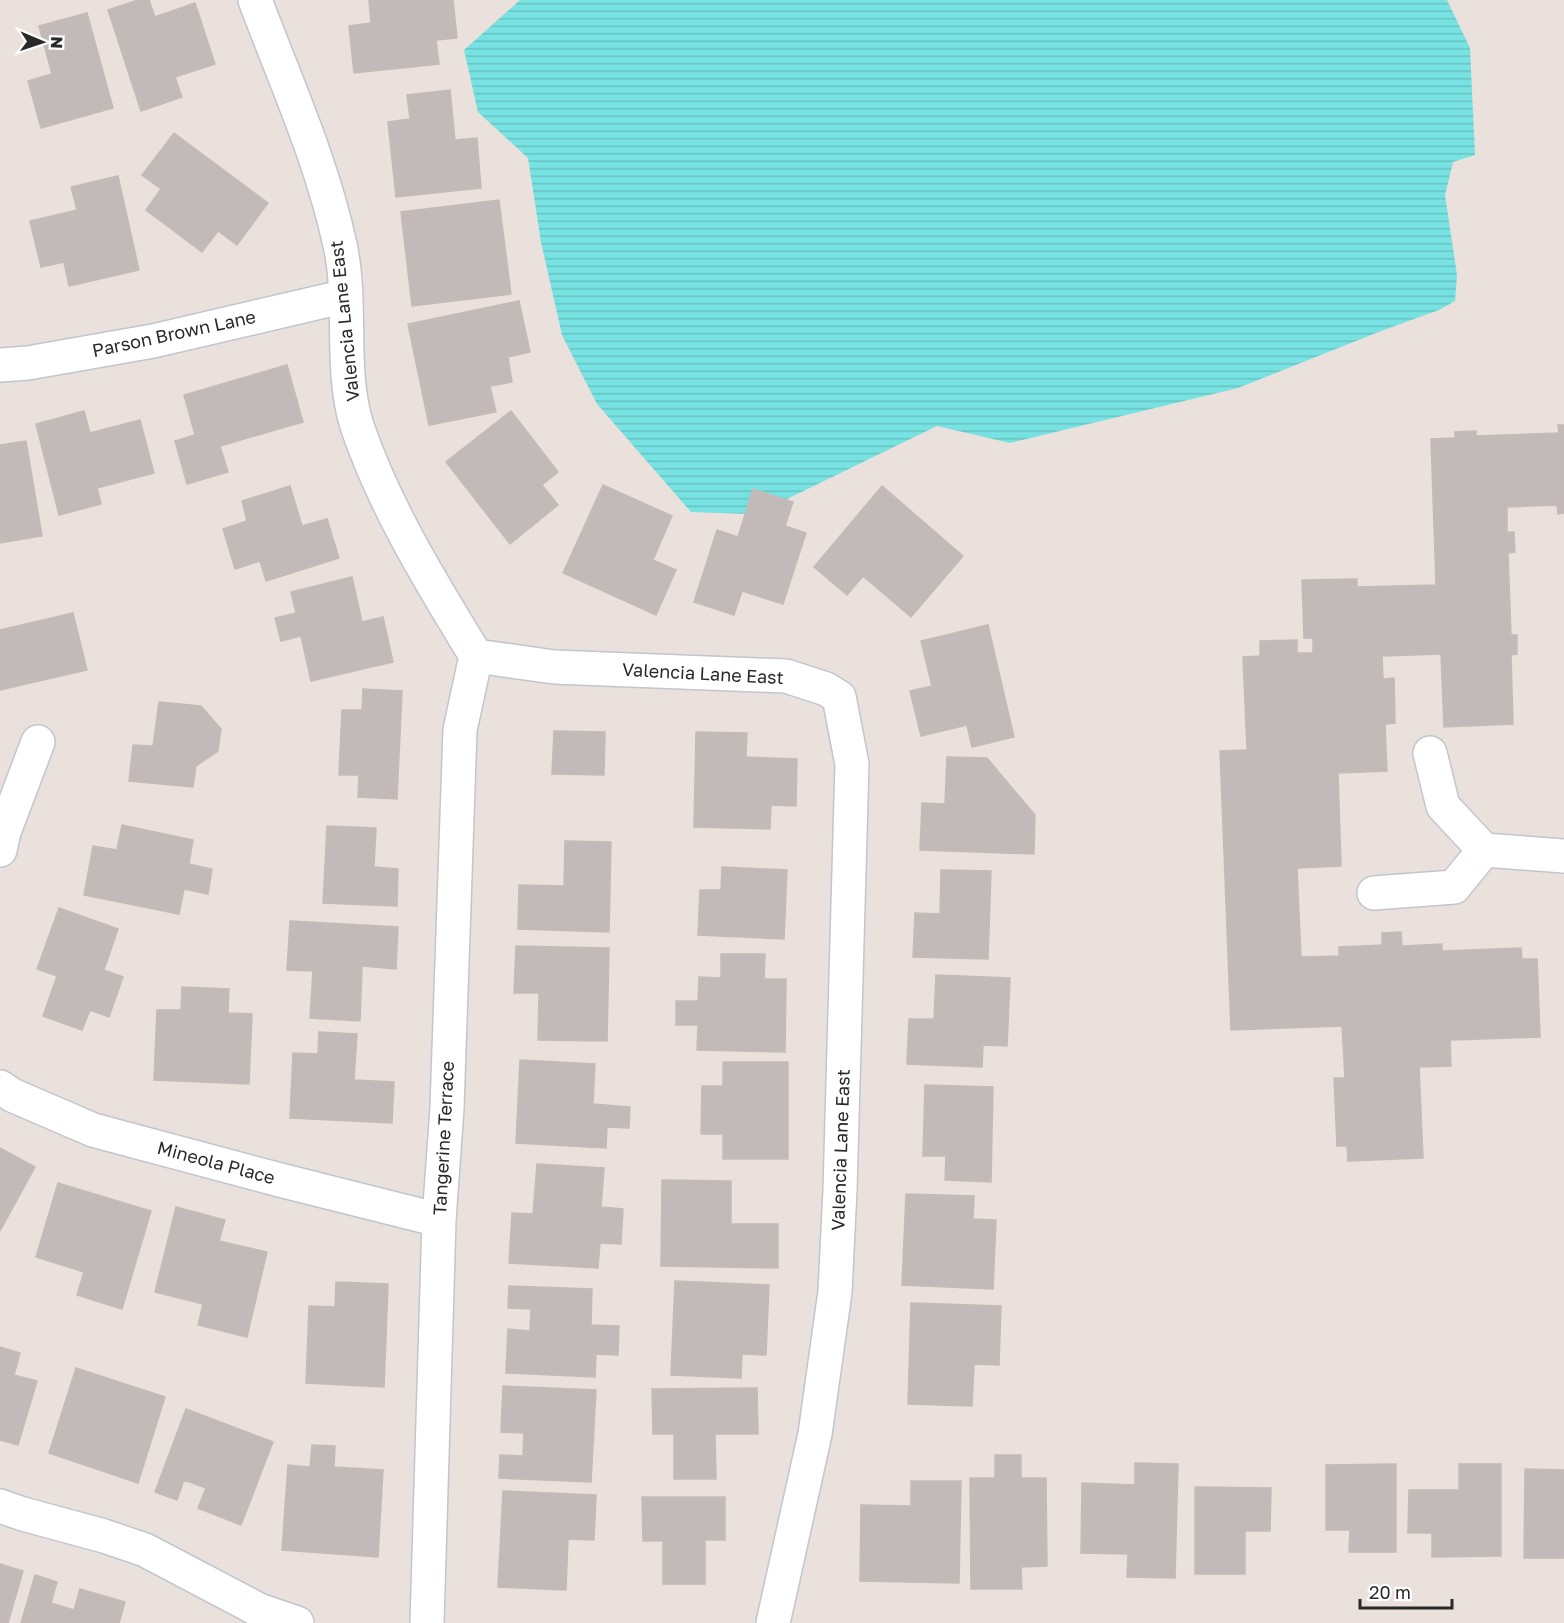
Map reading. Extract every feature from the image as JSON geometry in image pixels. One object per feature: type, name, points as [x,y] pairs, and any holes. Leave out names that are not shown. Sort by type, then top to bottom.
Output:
[{"type":"street","name":"Valencia Lane East","points":[[255,0],[322,178],[341,246],[346,296],[348,370],[356,423],[378,481],[414,552],[476,656],[554,667],[786,676],[826,688],[839,697],[852,764],[835,1292],[815,1434],[773,1623]]},
{"type":"street","name":"Parson Brown Lane","points":[[0,365],[27,363],[153,341],[346,296]]},
{"type":"street","name":"Tangerine Terrace","points":[[427,1623],[439,1220],[447,1108],[460,730],[476,656]]},
{"type":"street","points":[[0,850],[4,832],[38,742]]},
{"type":"street","points":[[1430,753],[1443,806],[1484,850],[1564,856]]},
{"type":"street","points":[[1374,893],[1454,887],[1484,850]]},
{"type":"street","name":"Mineola Place","points":[[0,1087],[12,1095],[93,1130],[439,1220]]},
{"type":"street","points":[[0,1506],[145,1550],[259,1610],[297,1623]]},
{"type":"water","points":[[520,0],[1447,0],[1470,48],[1475,155],[1453,162],[1445,195],[1457,275],[1455,301],[1439,310],[1238,388],[1010,443],[937,426],[787,499],[750,514],[691,512],[597,404],[562,335],[541,242],[528,158],[478,112],[464,50]]},
{"type":"building","points":[[138,0],[149,0],[155,17],[195,3],[215,64],[175,77],[182,97],[141,111],[108,10]]},
{"type":"building","points":[[369,0],[453,0],[457,38],[436,40],[439,64],[354,73],[349,26],[371,23]]},
{"type":"building","points":[[87,13],[113,108],[41,128],[28,81],[52,74],[39,26]]},
{"type":"building","points":[[450,90],[455,140],[477,138],[481,188],[396,197],[388,122],[410,119],[407,95]]},
{"type":"building","points":[[174,133],[268,203],[237,245],[218,231],[202,252],[146,210],[161,189],[142,175]]},
{"type":"building","points":[[118,176],[139,270],[69,286],[64,262],[41,267],[30,221],[77,210],[71,187]]},
{"type":"building","points":[[499,200],[511,294],[412,306],[401,212]]},
{"type":"building","points":[[519,301],[530,352],[508,357],[512,382],[490,386],[496,412],[429,425],[408,324]]},
{"type":"building","points":[[287,365],[303,422],[220,446],[228,472],[187,484],[175,441],[195,435],[184,395]]},
{"type":"building","points":[[84,411],[90,433],[140,420],[154,473],[97,488],[101,504],[59,515],[36,424]]},
{"type":"building","points":[[511,411],[558,472],[542,485],[558,505],[510,544],[446,462]]},
{"type":"building","points":[[1558,425],[1564,425],[1564,513],[1558,514],[1557,505],[1507,507],[1507,532],[1514,532],[1515,552],[1508,553],[1511,635],[1517,635],[1517,654],[1511,655],[1513,724],[1444,727],[1441,654],[1382,656],[1383,679],[1394,678],[1395,723],[1385,724],[1387,771],[1338,773],[1341,866],[1297,868],[1301,957],[1339,956],[1339,947],[1382,945],[1382,933],[1401,932],[1402,946],[1442,944],[1442,951],[1521,948],[1522,959],[1537,959],[1540,1037],[1450,1040],[1451,1066],[1419,1067],[1423,1158],[1348,1161],[1347,1146],[1337,1146],[1334,1078],[1345,1078],[1342,1026],[1231,1030],[1220,751],[1247,750],[1243,657],[1260,656],[1260,641],[1297,640],[1297,653],[1313,653],[1313,638],[1304,638],[1302,580],[1357,579],[1357,587],[1436,585],[1431,439],[1455,438],[1455,432],[1476,431],[1476,436],[1559,433]]},
{"type":"building","points":[[26,441],[42,536],[0,543],[0,445]]},
{"type":"building","points":[[603,485],[672,516],[653,560],[676,570],[656,615],[563,573]]},
{"type":"building","points":[[290,486],[302,526],[327,519],[339,558],[266,581],[260,561],[235,569],[223,529],[247,521],[242,501]]},
{"type":"building","points":[[882,486],[963,556],[911,617],[863,576],[847,595],[814,567]]},
{"type":"building","points":[[753,489],[793,502],[785,526],[806,533],[783,604],[742,591],[734,615],[694,602],[717,530],[738,537]]},
{"type":"building","points":[[352,577],[362,622],[383,617],[393,662],[311,681],[301,636],[281,641],[275,618],[296,613],[291,592]]},
{"type":"building","points":[[73,613],[87,670],[0,690],[0,630]]},
{"type":"building","points":[[988,625],[1014,737],[972,747],[967,725],[921,736],[910,691],[932,686],[921,641]]},
{"type":"building","points":[[363,689],[402,691],[397,799],[358,797],[359,775],[339,775],[342,710],[362,710]]},
{"type":"building","points":[[159,702],[201,706],[221,729],[218,751],[196,766],[193,787],[129,781],[133,745],[153,746]]},
{"type":"building","points":[[554,731],[605,732],[604,775],[552,774]]},
{"type":"building","points":[[696,732],[747,733],[746,757],[797,759],[796,806],[771,805],[770,829],[694,827]]},
{"type":"building","points":[[947,757],[987,758],[1035,815],[1034,854],[920,850],[922,803],[945,804]]},
{"type":"building","points":[[122,825],[193,840],[189,864],[212,869],[208,894],[184,889],[179,914],[84,895],[93,846],[117,850]]},
{"type":"building","points":[[327,826],[376,828],[374,867],[398,869],[397,906],[323,903]]},
{"type":"building","points":[[565,841],[611,842],[609,932],[518,929],[519,885],[564,886]]},
{"type":"building","points":[[722,867],[787,870],[784,939],[698,935],[700,890],[721,890]]},
{"type":"building","points":[[941,870],[991,871],[988,959],[913,957],[915,913],[940,914]]},
{"type":"building","points":[[59,908],[118,929],[104,970],[123,977],[109,1017],[90,1010],[82,1030],[43,1016],[57,976],[37,969]]},
{"type":"building","points":[[290,921],[398,927],[396,969],[362,966],[360,1021],[310,1018],[313,971],[287,970]]},
{"type":"building","points":[[516,946],[609,948],[607,1041],[538,1040],[539,993],[514,993]]},
{"type":"building","points":[[721,954],[765,954],[764,979],[786,979],[785,1052],[697,1050],[698,1025],[676,1025],[676,1001],[698,1001],[699,977],[721,978]]},
{"type":"building","points":[[936,975],[1010,978],[1007,1046],[983,1045],[982,1067],[907,1064],[909,1019],[934,1019]]},
{"type":"building","points":[[182,987],[229,989],[228,1013],[252,1014],[249,1084],[154,1080],[157,1010],[181,1010]]},
{"type":"building","points":[[319,1032],[357,1034],[354,1080],[394,1082],[392,1123],[290,1118],[293,1053],[318,1054]]},
{"type":"building","points":[[520,1060],[595,1064],[593,1104],[630,1107],[629,1128],[607,1127],[606,1148],[516,1143]]},
{"type":"building","points":[[723,1062],[788,1062],[788,1159],[723,1159],[723,1134],[701,1134],[702,1086],[723,1086]]},
{"type":"building","points":[[925,1085],[993,1087],[991,1182],[945,1180],[946,1156],[923,1156]]},
{"type":"building","points":[[0,1148],[35,1167],[0,1231]]},
{"type":"building","points":[[537,1164],[604,1168],[601,1207],[623,1209],[621,1244],[600,1243],[598,1268],[509,1263],[512,1213],[533,1214]]},
{"type":"building","points":[[662,1180],[731,1181],[731,1224],[778,1224],[778,1268],[661,1266]]},
{"type":"building","points":[[58,1183],[151,1211],[122,1309],[77,1295],[84,1272],[36,1257]]},
{"type":"building","points":[[906,1194],[974,1196],[973,1219],[996,1220],[993,1289],[902,1285]]},
{"type":"building","points":[[176,1207],[225,1220],[219,1241],[267,1252],[247,1337],[198,1325],[203,1304],[155,1292]]},
{"type":"building","points":[[675,1281],[769,1285],[766,1355],[742,1354],[741,1378],[671,1375]]},
{"type":"building","points":[[336,1282],[388,1284],[384,1387],[306,1383],[309,1306],[335,1307]]},
{"type":"building","points":[[509,1286],[592,1289],[591,1325],[619,1326],[618,1355],[596,1354],[595,1377],[506,1373],[508,1329],[530,1331],[531,1309],[508,1308]]},
{"type":"building","points":[[911,1303],[1001,1306],[999,1365],[974,1364],[972,1406],[908,1404]]},
{"type":"building","points":[[0,1347],[20,1353],[14,1375],[37,1381],[18,1445],[0,1440]]},
{"type":"building","points":[[76,1368],[165,1397],[138,1483],[49,1453]]},
{"type":"building","points":[[503,1386],[596,1390],[591,1482],[499,1478],[500,1455],[523,1456],[524,1433],[501,1432]]},
{"type":"building","points":[[757,1388],[758,1434],[715,1434],[716,1479],[674,1479],[674,1434],[653,1434],[652,1389]]},
{"type":"building","points":[[186,1409],[273,1442],[241,1525],[198,1508],[206,1488],[184,1480],[177,1500],[155,1492]]},
{"type":"building","points":[[312,1445],[335,1446],[334,1467],[383,1470],[378,1557],[282,1550],[288,1465],[310,1467]]},
{"type":"building","points":[[995,1455],[1021,1455],[1021,1478],[1046,1478],[1047,1566],[1021,1567],[1022,1589],[971,1589],[970,1478],[995,1478]]},
{"type":"building","points":[[1135,1463],[1178,1464],[1175,1578],[1127,1577],[1128,1554],[1081,1553],[1082,1483],[1135,1485]]},
{"type":"building","points":[[1396,1464],[1396,1552],[1349,1552],[1350,1530],[1326,1530],[1326,1465]]},
{"type":"building","points":[[1459,1464],[1501,1464],[1501,1556],[1432,1557],[1432,1533],[1408,1533],[1409,1490],[1459,1490]]},
{"type":"building","points":[[1525,1469],[1564,1470],[1564,1558],[1524,1558]]},
{"type":"building","points":[[911,1481],[961,1481],[959,1583],[860,1581],[861,1505],[911,1506]]},
{"type":"building","points":[[1195,1487],[1271,1488],[1270,1531],[1245,1531],[1245,1574],[1195,1574]]},
{"type":"building","points":[[503,1491],[596,1495],[594,1540],[568,1539],[566,1590],[498,1587]]},
{"type":"building","points":[[642,1497],[725,1497],[725,1540],[705,1540],[705,1584],[663,1584],[663,1541],[643,1541]]},
{"type":"building","points":[[0,1564],[23,1571],[8,1623],[0,1623]]},
{"type":"building","points":[[35,1575],[57,1582],[51,1603],[74,1610],[80,1589],[125,1602],[119,1623],[21,1623]]}]
